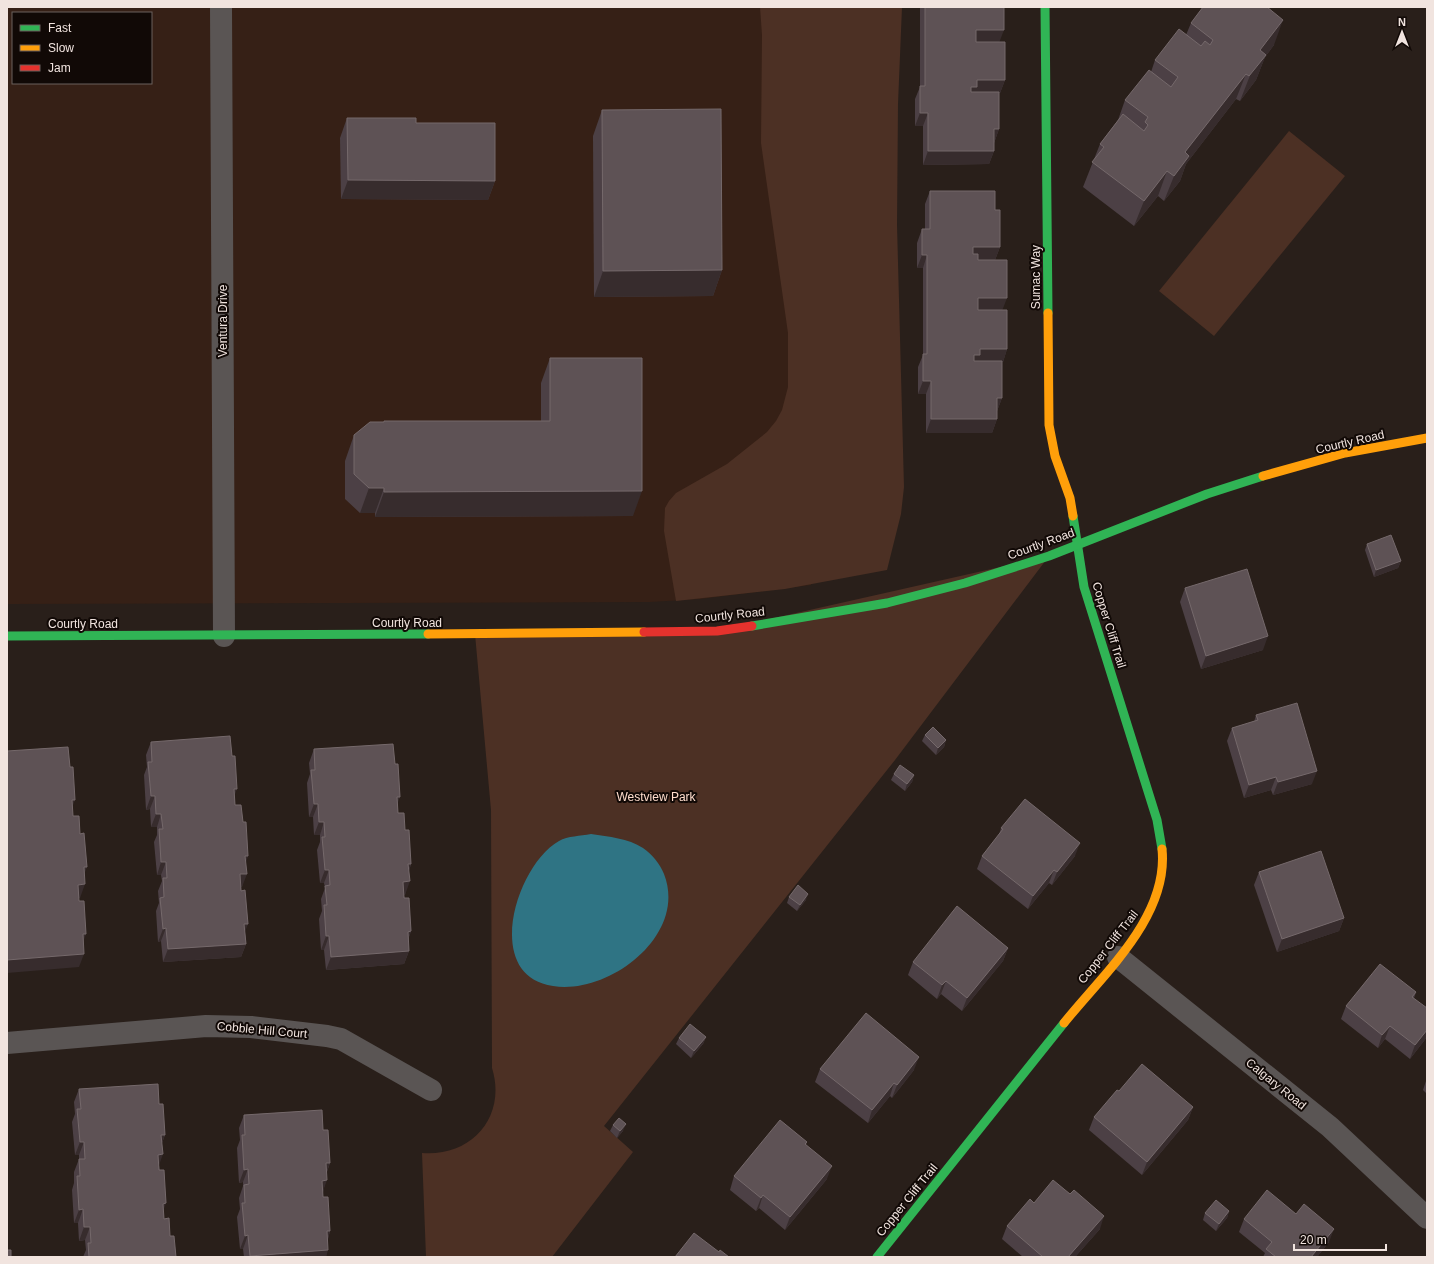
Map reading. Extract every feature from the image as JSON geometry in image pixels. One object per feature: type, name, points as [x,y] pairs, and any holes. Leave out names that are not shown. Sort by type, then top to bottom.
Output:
[{"type":"street","name":"Ventura Drive","points":[[221,7],[224,636]]},
{"type":"street","name":"Sumac Way","points":[[1045,7],[1049,425],[1055,456],[1070,498],[1077,544]]},
{"type":"street","name":"Courtly Road","points":[[7,636],[224,636],[717,631],[793,620],[887,603],[965,583],[1049,556],[1207,494],[1268,474],[1345,453],[1427,438]]},
{"type":"street","name":"Copper Cliff Trail","points":[[877,1257],[1118,957],[1141,926],[1153,906],[1162,875],[1162,849],[1152,804],[1084,587],[1077,544]]},
{"type":"street","name":"Calgary Road","points":[[1118,957],[1330,1127],[1427,1218]]},
{"type":"street","name":"Cobble Hill Court","points":[[7,1043],[206,1026],[251,1027],[327,1036],[340,1039],[431,1090]]},
{"type":"shaded area","points":[[7,7],[836,7],[811,585],[700,599],[650,602],[7,604]]},
{"type":"green space","points":[[760,7],[902,7],[898,104],[897,225],[904,487],[901,514],[887,570],[785,589],[676,601],[664,531],[665,508],[676,493],[727,464],[767,432],[776,421],[782,410],[788,387],[788,333],[761,143],[762,35]]},
{"type":"green space","points":[[1289,131],[1345,176],[1214,336],[1159,291]]},
{"type":"green space","name":"Westview Park","points":[[1049,556],[895,760],[604,1126],[633,1152],[552,1257],[426,1257],[422,1153],[440,1152],[456,1148],[470,1141],[481,1130],[490,1117],[494,1102],[495,1086],[492,1068],[491,810],[475,634],[717,631]]},
{"type":"water","points":[[591,834],[618,838],[631,842],[643,848],[653,856],[664,874],[668,897],[665,918],[654,939],[638,956],[619,971],[597,981],[575,986],[553,986],[531,978],[518,962],[512,942],[513,919],[519,895],[530,872],[543,854],[563,839]]},
{"type":"building","points":[[925,7],[1004,7],[1004,30],[976,30],[976,42],[1005,42],[1005,80],[977,80],[977,87],[971,87],[971,92],[999,92],[999,129],[994,129],[994,151],[928,151],[928,113],[920,113],[920,86],[925,86]]},
{"type":"building","points":[[1203,7],[1267,7],[1283,20],[1260,50],[1266,55],[1249,76],[1246,74],[1185,152],[1189,156],[1174,176],[1167,171],[1144,201],[1092,162],[1104,147],[1100,144],[1123,114],[1144,131],[1148,125],[1145,122],[1148,117],[1125,100],[1149,70],[1171,87],[1178,77],[1155,60],[1179,29],[1201,46],[1205,41],[1210,45],[1213,40],[1191,23]]},
{"type":"building","points":[[721,109],[722,270],[603,271],[602,110]]},
{"type":"building","points":[[347,118],[416,118],[416,123],[495,123],[495,181],[348,180]]},
{"type":"building","points":[[930,191],[995,191],[995,210],[1000,210],[1000,247],[973,247],[973,254],[978,254],[978,260],[1007,260],[1007,298],[978,298],[978,310],[1007,310],[1007,349],[980,349],[980,355],[974,355],[974,361],[1002,361],[1002,398],[997,398],[997,419],[931,419],[931,381],[923,381],[923,354],[927,354],[927,255],[922,255],[922,229],[930,229]]},
{"type":"building","points":[[550,358],[642,358],[642,491],[384,492],[384,488],[369,488],[354,474],[354,435],[370,422],[550,421]]},
{"type":"building","points":[[1391,535],[1401,561],[1376,570],[1367,544]]},
{"type":"building","points":[[1247,569],[1268,636],[1206,656],[1185,588]]},
{"type":"building","points":[[1297,703],[1317,771],[1278,782],[1276,777],[1249,785],[1232,728],[1258,720],[1256,715]]},
{"type":"building","points":[[933,727],[946,740],[938,748],[925,735]]},
{"type":"building","points":[[230,736],[232,756],[235,756],[237,789],[234,789],[235,805],[241,805],[243,822],[246,822],[248,856],[245,856],[247,874],[240,874],[241,891],[245,890],[248,924],[244,924],[246,944],[168,949],[166,928],[163,929],[160,898],[164,897],[163,878],[167,878],[166,862],[161,862],[159,829],[163,829],[161,814],[156,814],[155,796],[151,796],[148,762],[152,762],[151,742]]},
{"type":"building","points":[[393,744],[395,764],[398,764],[400,797],[397,797],[398,813],[404,813],[405,830],[409,830],[411,864],[408,864],[410,881],[403,882],[404,898],[409,898],[411,931],[408,932],[409,951],[331,957],[329,936],[326,936],[324,905],[327,905],[325,886],[330,885],[329,870],[325,870],[322,837],[325,837],[324,822],[319,822],[318,804],[314,804],[311,770],[315,770],[314,749]]},
{"type":"building","points":[[68,747],[70,767],[73,767],[75,800],[72,800],[73,816],[79,816],[80,834],[84,833],[87,867],[84,867],[85,884],[78,885],[79,901],[84,901],[86,934],[83,934],[84,954],[7,960],[7,751]]},
{"type":"building","points":[[900,765],[914,775],[907,784],[894,774]]},
{"type":"building","points":[[1025,799],[1080,843],[1057,872],[1054,870],[1033,896],[982,856],[1003,829],[1001,828]]},
{"type":"building","points":[[1321,851],[1344,918],[1282,939],[1259,872]]},
{"type":"building","points":[[798,885],[808,894],[800,905],[789,897]]},
{"type":"building","points":[[957,906],[1008,948],[967,998],[946,981],[942,985],[913,962]]},
{"type":"building","points":[[1380,964],[1416,992],[1412,997],[1427,1008],[1427,1030],[1415,1045],[1390,1026],[1382,1035],[1346,1006]]},
{"type":"building","points":[[866,1013],[919,1057],[897,1085],[894,1083],[872,1110],[820,1069]]},
{"type":"building","points":[[690,1024],[706,1037],[694,1051],[679,1038]]},
{"type":"building","points":[[1142,1064],[1193,1107],[1147,1162],[1094,1117]]},
{"type":"building","points":[[158,1084],[159,1104],[163,1104],[165,1135],[161,1135],[163,1154],[158,1155],[159,1170],[164,1170],[166,1203],[163,1204],[164,1219],[169,1218],[170,1236],[174,1236],[176,1257],[89,1257],[88,1243],[91,1243],[90,1227],[84,1227],[83,1209],[79,1210],[77,1176],[80,1176],[79,1159],[85,1159],[84,1142],[80,1142],[77,1109],[81,1109],[79,1089]]},
{"type":"building","points":[[322,1110],[323,1130],[328,1130],[330,1163],[326,1163],[327,1180],[322,1181],[323,1197],[328,1197],[330,1231],[327,1231],[328,1250],[250,1256],[248,1235],[245,1236],[242,1203],[245,1203],[244,1185],[249,1184],[248,1169],[244,1170],[242,1135],[245,1135],[244,1115]]},
{"type":"building","points":[[619,1118],[626,1124],[620,1131],[613,1125]]},
{"type":"building","points":[[780,1120],[807,1142],[805,1144],[832,1166],[790,1217],[763,1195],[761,1198],[734,1176]]},
{"type":"building","points":[[1053,1180],[1070,1194],[1074,1190],[1104,1216],[1068,1257],[1043,1257],[1007,1226],[1030,1199],[1034,1203]]},
{"type":"building","points":[[1267,1190],[1296,1214],[1304,1204],[1334,1229],[1311,1257],[1276,1257],[1266,1249],[1272,1242],[1244,1219]]},
{"type":"building","points":[[1216,1200],[1229,1211],[1219,1224],[1205,1213]]},
{"type":"building","points":[[694,1233],[719,1252],[720,1250],[729,1257],[675,1257]]},
{"type":"building","points":[[7,1250],[11,1250],[11,1257],[7,1257]]},
{"type":"traffic: fast","points":[[1045,7],[1048,313]]},
{"type":"traffic: fast","points":[[752,626],[887,603],[965,583],[1049,556],[1207,494],[1263,476]]},
{"type":"traffic: fast","points":[[1073,516],[1084,587],[1157,820],[1162,849]]},
{"type":"traffic: fast","points":[[7,636],[428,634]]},
{"type":"traffic: fast","points":[[877,1257],[1064,1023]]},
{"type":"traffic: slow","points":[[1048,313],[1049,425],[1055,456],[1070,498],[1073,516]]},
{"type":"traffic: slow","points":[[1263,476],[1345,453],[1427,438]]},
{"type":"traffic: slow","points":[[428,634],[644,632]]},
{"type":"traffic: slow","points":[[1064,1023],[1114,964],[1144,921],[1155,898],[1161,874],[1162,849]]},
{"type":"traffic: jam","points":[[644,632],[717,631],[752,626]]}]
